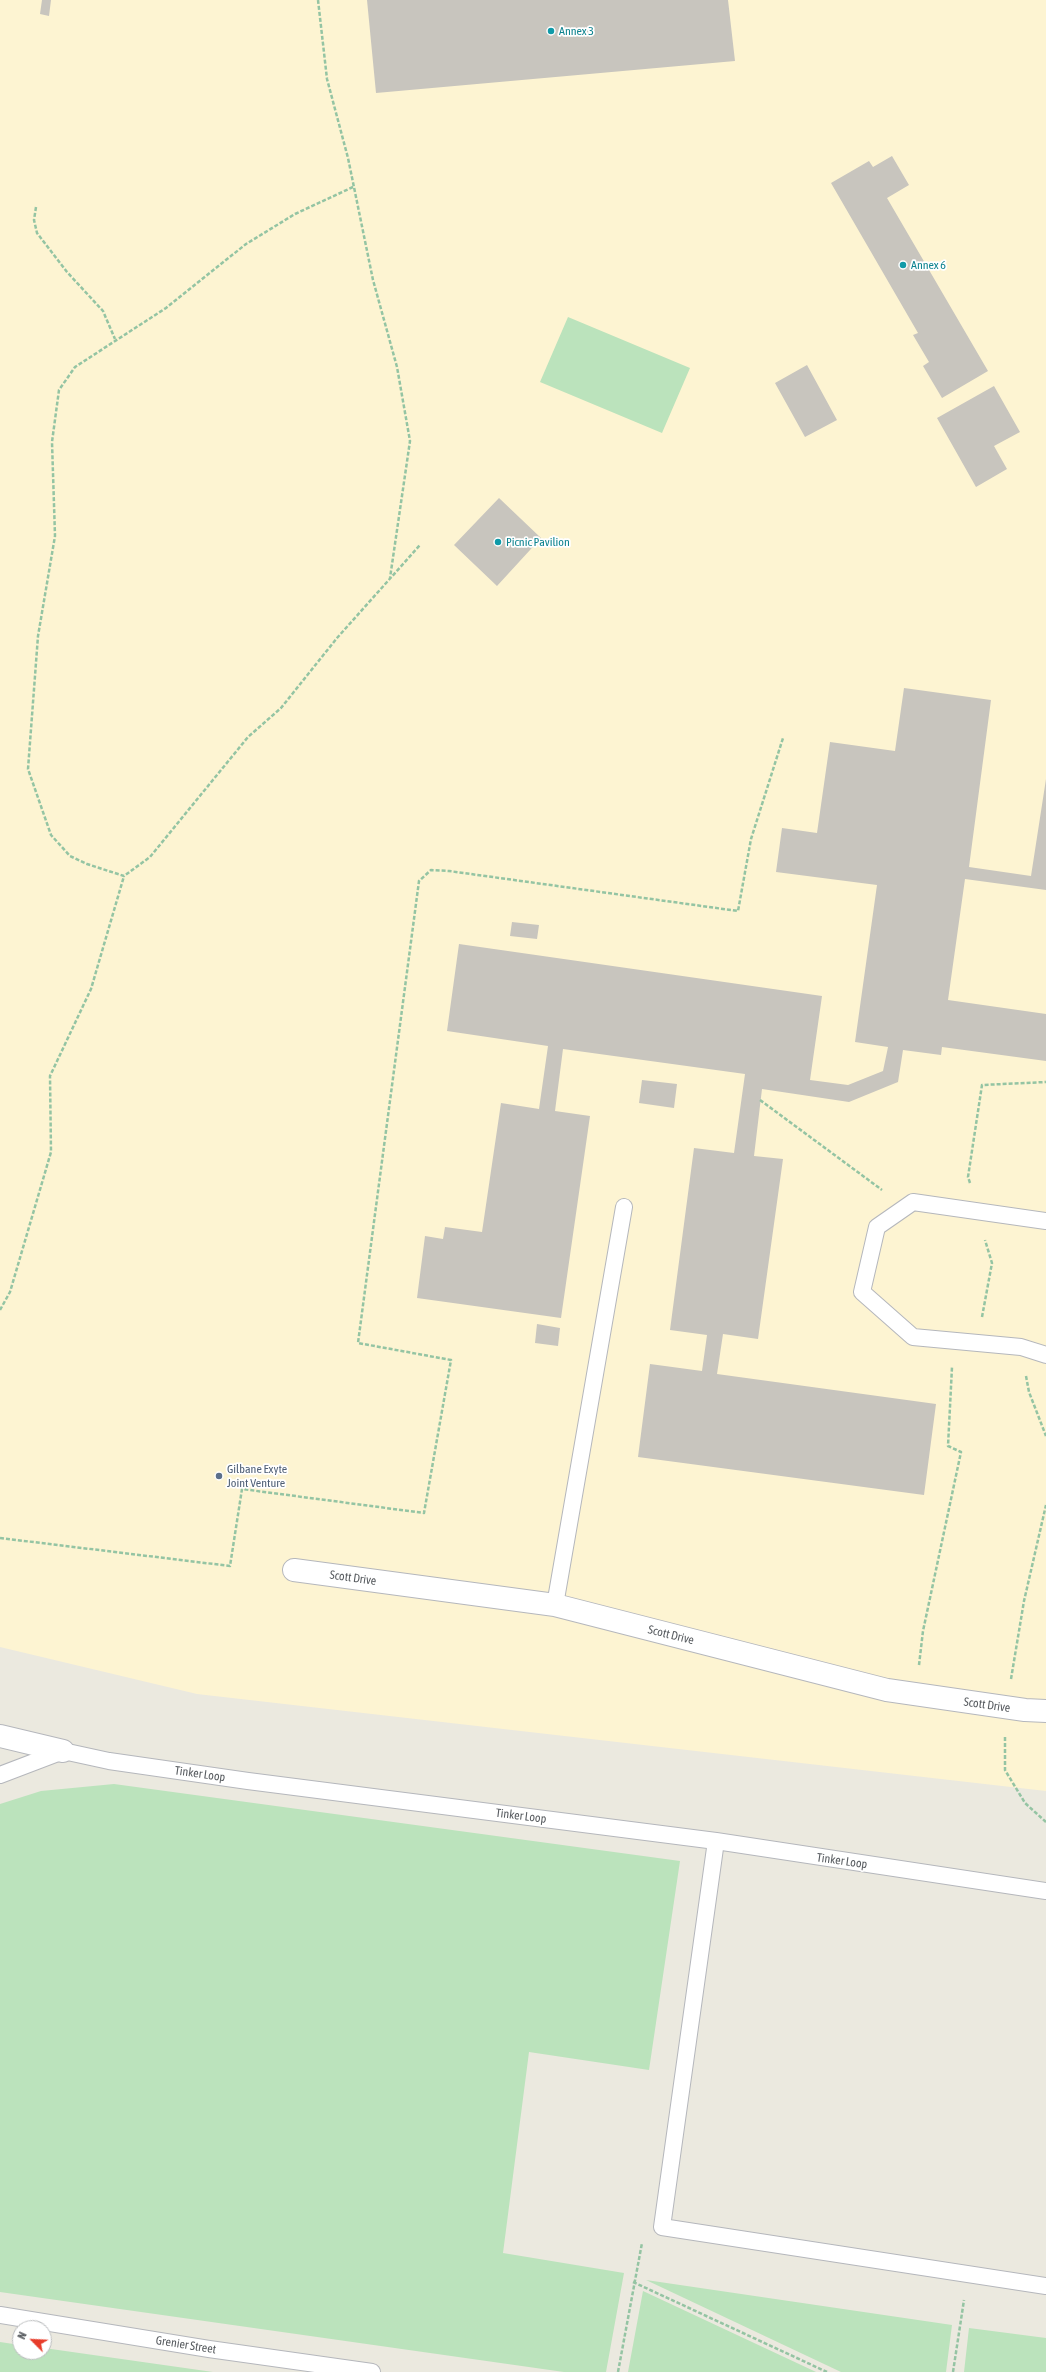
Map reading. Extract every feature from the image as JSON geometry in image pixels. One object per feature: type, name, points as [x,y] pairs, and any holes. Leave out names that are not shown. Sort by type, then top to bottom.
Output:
[{"type":"street","name":"Scott Drive","points":[[294,1570],[555,1605],[887,1690],[1006,1707],[1046,1711]]},
{"type":"street","points":[[0,1736],[63,1751]]},
{"type":"lane","points":[[1046,1221],[913,1202],[877,1228],[862,1292],[913,1337],[1021,1347],[1046,1355]]},
{"type":"lane","points":[[555,1605],[624,1206]]},
{"type":"lane","points":[[0,1775],[63,1751]]},
{"type":"lane","name":"Tinker Loop","points":[[63,1751],[108,1761],[248,1781],[716,1841],[1046,1891]]},
{"type":"lane","points":[[716,1841],[662,2227],[1046,2286]]},
{"type":"lane","name":"Grenier Street","points":[[0,2314],[209,2349],[372,2372]]},
{"type":"path","points":[[318,0],[327,79],[353,187],[372,280],[397,367],[410,441],[390,578]]},
{"type":"path","points":[[124,876],[87,864],[70,856],[51,836],[28,769],[38,636],[55,536],[52,442],[59,390],[75,367],[115,339],[166,308],[246,244],[296,214],[353,187]]},
{"type":"path","points":[[36,207],[34,220],[37,233],[66,272],[103,311],[115,339]]},
{"type":"path","points":[[0,1310],[10,1292],[51,1152],[50,1076],[91,989],[124,876],[150,857],[248,736],[280,708],[337,638],[420,545]]},
{"type":"path","points":[[0,1538],[230,1566],[242,1489],[424,1513],[451,1360],[358,1343],[419,881],[431,870],[450,871],[738,911],[751,839],[783,738]]},
{"type":"path","points":[[760,1100],[905,1207]]},
{"type":"path","points":[[1021,1347],[1029,1392],[1046,1436]]},
{"type":"path","points":[[1046,1505],[1024,1601],[1006,1707],[1005,1770],[1024,1803],[1046,1822]]},
{"type":"path","points":[[618,2372],[633,2282],[642,2242],[662,2227]]},
{"type":"path","points":[[633,2282],[827,2372]]},
{"type":"path","points":[[953,2372],[960,2327]]},
{"type":"shaded area","points":[[0,0],[1046,0],[1046,1791],[197,1694],[0,1647]]},
{"type":"green space","points":[[568,317],[690,368],[662,433],[540,382]]},
{"type":"green space","points":[[114,1784],[680,1861],[649,2070],[529,2052],[503,2253],[624,2273],[606,2372],[564,2372],[0,2292],[0,1804],[41,1791]]},
{"type":"green space","points":[[646,2280],[952,2325],[946,2372],[841,2372]]},
{"type":"green space","points":[[643,2291],[814,2371],[816,2372],[628,2372]]},
{"type":"green space","points":[[969,2328],[1046,2338],[1046,2372],[964,2372]]},
{"type":"green space","points":[[0,2342],[12,2344],[12,2360],[52,2360],[52,2349],[213,2372],[0,2372]]},
{"type":"building","points":[[42,0],[51,0],[49,16],[40,14]]},
{"type":"building","name":"Annex 3","points":[[367,0],[728,0],[735,61],[376,93]]},
{"type":"building","name":"Annex 6","points":[[892,156],[909,185],[887,198],[988,371],[942,398],[923,366],[929,362],[913,335],[918,333],[831,183],[869,161],[873,167]]},
{"type":"building","points":[[807,365],[837,420],[805,437],[775,383]]},
{"type":"building","points":[[994,386],[1020,432],[994,446],[1007,469],[976,487],[937,418]]},
{"type":"building","name":"Picnic Pavilion","points":[[499,498],[541,538],[497,586],[454,545]]},
{"type":"building","points":[[904,688],[991,700],[969,867],[1031,876],[1046,779],[1046,890],[965,879],[948,1000],[1046,1014],[1046,1061],[942,1047],[941,1055],[903,1050],[898,1082],[849,1102],[762,1089],[754,1156],[783,1159],[758,1339],[723,1334],[717,1374],[936,1404],[924,1495],[638,1457],[650,1364],[702,1371],[707,1335],[670,1330],[694,1148],[734,1153],[745,1074],[563,1049],[555,1111],[590,1116],[561,1318],[417,1298],[425,1236],[443,1239],[445,1227],[482,1232],[501,1103],[539,1109],[548,1046],[447,1031],[459,944],[822,996],[810,1080],[848,1085],[883,1071],[888,1047],[855,1042],[877,885],[776,872],[782,828],[817,833],[830,742],[895,751]]},
{"type":"building","points":[[512,922],[539,925],[537,939],[510,936]]},
{"type":"building","points":[[642,1080],[677,1084],[674,1108],[639,1103]]},
{"type":"building","points":[[537,1324],[560,1328],[558,1346],[535,1343]]},
{"type":"place","name":"Annex 3","points":[[551,31]]},
{"type":"place","name":"Annex 6","points":[[903,265]]},
{"type":"place","name":"Picnic Pavilion","points":[[498,542]]},
{"type":"place","name":"Gilbane Exyte Joint Venture","points":[[219,1476]]}]
